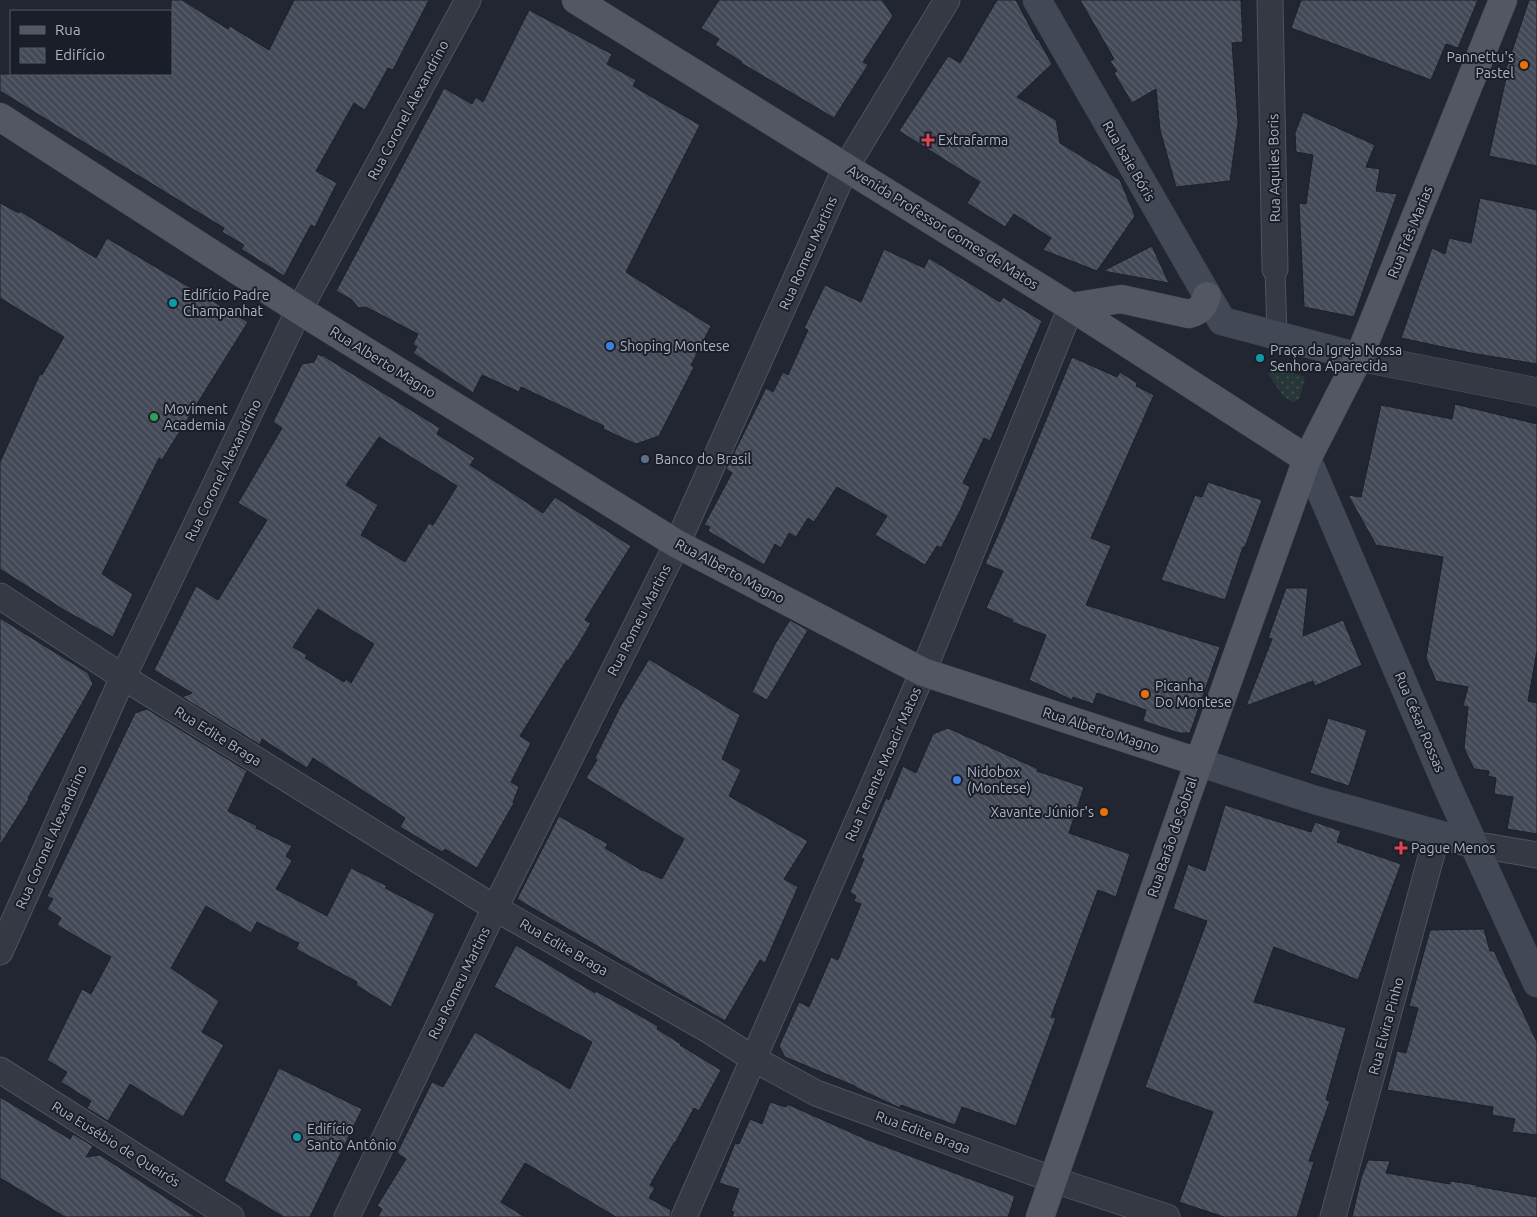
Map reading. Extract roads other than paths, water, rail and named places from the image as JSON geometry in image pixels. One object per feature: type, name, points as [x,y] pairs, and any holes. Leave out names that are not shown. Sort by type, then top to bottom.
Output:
[{"type":"main road","name":"Avenida Professor Gomes de Matos","points":[[576,0],[1071,307],[1307,458]]},
{"type":"main road","name":"Rua Isaie Bóris","points":[[1037,0],[1222,321],[1277,336]]},
{"type":"main road","name":"Rua Três Marias","points":[[1307,458],[1359,357],[1503,0]]},
{"type":"main road","name":"Rua Alberto Magno","points":[[0,117],[299,310],[677,544],[923,672],[1315,800],[1473,844]]},
{"type":"main road","points":[[1071,307],[1121,299],[1189,314],[1198,312],[1204,305],[1207,296]]},
{"type":"main road","points":[[1277,336],[1359,357]]},
{"type":"main road","name":"Rua Barão de Sobral","points":[[1040,1217],[1198,762],[1307,458]]},
{"type":"main road","name":"Rua César Rossas","points":[[1307,458],[1473,844],[1537,983]]},
{"type":"street","name":"Rua Coronel Alexandrino","points":[[0,952],[123,677],[299,310],[468,0]]},
{"type":"street","name":"Rua Romeu Martins","points":[[347,1217],[495,908],[677,544],[846,167],[947,0]]},
{"type":"street","name":"Rua Aquiles Boris","points":[[1270,0],[1277,336]]},
{"type":"street","name":"Rua Tenente Moacir Matos","points":[[684,1217],[923,672],[1071,307]]},
{"type":"street","points":[[1359,357],[1537,392]]},
{"type":"street","name":"Rua Edite Braga","points":[[0,596],[123,677],[495,908],[710,1031],[754,1059],[816,1093],[1054,1180],[1168,1217]]},
{"type":"street","name":"Rua Elvira Pinho","points":[[1333,1217],[1437,835]]},
{"type":"street","name":"Rua Alberto Magno","points":[[1473,844],[1537,855]]},
{"type":"street","name":"Rua Eusébio de Queirós","points":[[0,1070],[231,1217]]},
{"type":"place","name":"Pannettu's Pastel","points":[[1524,65]]},
{"type":"place","name":"Extrafarma","points":[[928,140]]},
{"type":"place","name":"Edifício Padre Champanhat","points":[[173,303]]},
{"type":"place","name":"Shoping Montese","points":[[610,346]]},
{"type":"place","name":"Praça da Igreja Nossa Senhora Aparecida","points":[[1260,358]]},
{"type":"place","name":"Moviment Academia","points":[[154,417]]},
{"type":"place","name":"Banco do Brasil","points":[[645,459]]},
{"type":"place","name":"Picanha Do Montese","points":[[1145,694]]},
{"type":"place","name":"Nidobox (Montese)","points":[[957,780]]},
{"type":"place","name":"Xavante Júnior's","points":[[1104,812]]},
{"type":"place","name":"Pague Menos","points":[[1401,848]]},
{"type":"place","name":"Edifício Santo Antônio","points":[[297,1137]]}]
